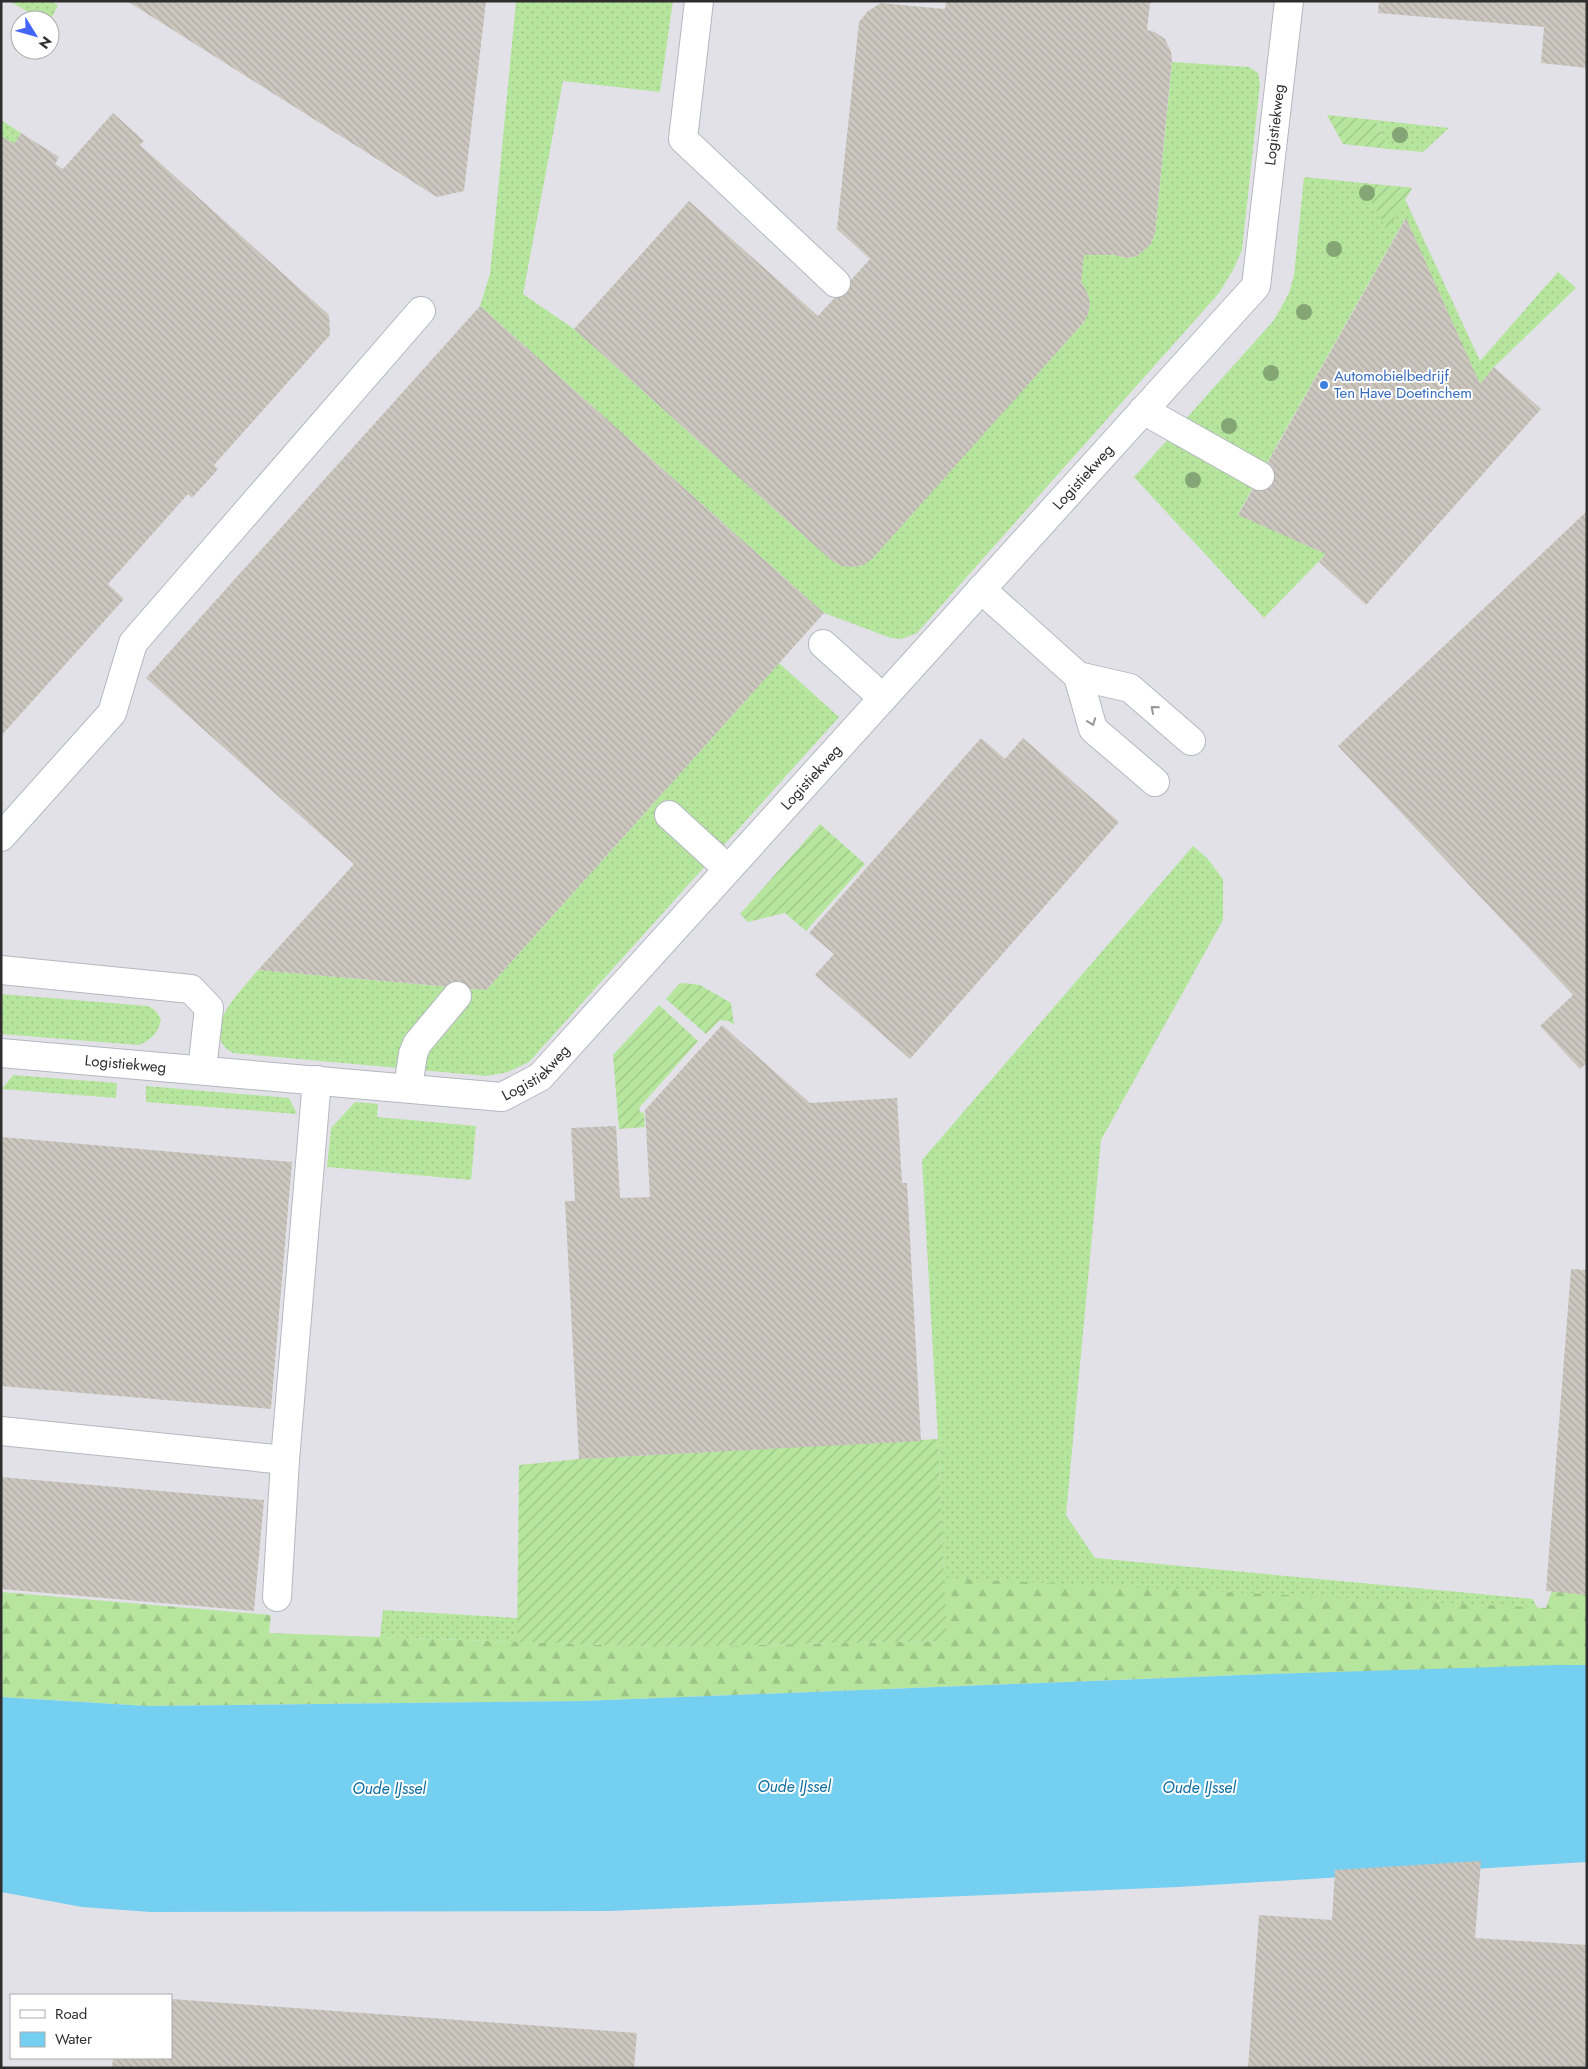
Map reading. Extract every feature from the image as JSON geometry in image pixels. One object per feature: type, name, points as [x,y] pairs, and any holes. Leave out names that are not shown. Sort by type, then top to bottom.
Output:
[{"type":"street","points":[[699,1],[682,139],[836,283]]},
{"type":"street","name":"Logistiekweg","points":[[1,1053],[502,1097],[540,1077],[1256,286],[1289,1]]},
{"type":"street","points":[[1,837],[112,713],[133,643],[422,311]]},
{"type":"street","points":[[1143,410],[1260,476]]},
{"type":"street","points":[[981,589],[1078,676],[1130,688],[1191,742]]},
{"type":"street","points":[[823,644],[883,698]]},
{"type":"street","points":[[1078,676],[1093,729],[1155,782]]},
{"type":"street","points":[[669,815],[728,869]]},
{"type":"street","points":[[1,970],[191,989],[209,1008],[202,1070]]},
{"type":"street","points":[[408,1088],[413,1054],[417,1044],[457,996]]},
{"type":"street","points":[[277,1597],[285,1460],[317,1080]]},
{"type":"street","points":[[1,1431],[285,1460]]},
{"type":"shaded area","points":[[1,1],[1587,1],[1587,1630],[657,1647],[1,1624]]},
{"type":"shaded area","points":[[1,1833],[1587,1836],[1587,2068],[1,2068]]},
{"type":"green space","points":[[9,1],[51,1],[58,5],[56,10],[25,10]]},
{"type":"green space","points":[[516,1],[673,1],[660,92],[563,81],[523,294],[574,329],[831,560],[839,564],[851,567],[864,565],[1084,322],[1089,302],[1081,280],[1084,255],[1115,255],[1126,258],[1137,256],[1151,244],[1155,233],[1172,62],[1249,67],[1258,73],[1260,84],[1242,250],[1219,293],[917,633],[902,639],[891,638],[824,613],[480,306],[490,274]]},
{"type":"green space","points":[[1327,115],[1375,120],[1389,149],[1343,144]]},
{"type":"green space","points":[[1,120],[21,133],[14,144],[1,136]]},
{"type":"green space","points":[[1375,120],[1449,128],[1423,152],[1389,149]]},
{"type":"green space","points":[[1304,177],[1412,188],[1405,199],[1480,361],[1558,272],[1576,288],[1494,367],[1480,384],[1405,219],[1238,514],[1326,554],[1264,618],[1134,477],[1274,320],[1289,293],[1294,275]]},
{"type":"green space","points":[[1362,183],[1412,188],[1387,231]]},
{"type":"green space","points":[[779,663],[839,717],[529,1062],[508,1072],[487,1076],[233,1053],[224,1046],[219,1037],[219,1028],[223,1017],[236,996],[258,970],[486,990]]},
{"type":"green space","points":[[820,824],[865,864],[806,931],[785,913],[748,922],[740,914]]},
{"type":"green space","points":[[1193,846],[1207,858],[1223,879],[1223,920],[1101,1140],[1066,1515],[1095,1558],[1533,1599],[1548,1630],[947,1641],[922,1160]]},
{"type":"green space","points":[[679,984],[700,985],[731,1003],[734,1025],[729,1021],[720,1020],[706,1034],[666,999]]},
{"type":"green space","points":[[1,994],[148,1006],[155,1010],[161,1019],[154,1035],[148,1041],[139,1045],[1,1034]]},
{"type":"green space","points":[[659,1005],[698,1041],[639,1108],[640,1112],[644,1113],[645,1127],[619,1129],[613,1055]]},
{"type":"green space","points":[[13,1075],[117,1083],[116,1098],[2,1089]]},
{"type":"green space","points":[[146,1086],[289,1098],[297,1114],[146,1102]]},
{"type":"green space","points":[[355,1102],[378,1104],[377,1117],[476,1126],[471,1180],[327,1167],[331,1128]]},
{"type":"green space","points":[[938,1439],[947,1641],[657,1647],[517,1642],[519,1465],[579,1459]]},
{"type":"green space","points":[[944,1578],[1546,1608],[1555,1582],[1587,1585],[1587,1665],[1242,1675],[583,1701],[147,1706],[1,1697],[1,1592],[271,1615],[269,1633],[657,1647],[946,1641]]},
{"type":"green space","points":[[383,1610],[518,1618],[517,1642],[380,1637]]},
{"type":"water","name":"Oude IJssel","points":[[1587,1665],[1587,1862],[1178,1887],[609,1911],[151,1912],[82,1907],[1,1892],[1,1697],[147,1706],[583,1701],[1242,1675]]},
{"type":"building","points":[[127,1],[486,1],[464,191],[437,197]]},
{"type":"building","points":[[946,1],[1160,1],[1150,3],[1147,30],[1155,32],[1165,39],[1172,59],[1155,233],[1151,244],[1137,256],[1126,258],[1115,255],[1084,255],[1081,282],[1087,292],[1090,303],[1084,322],[873,558],[864,565],[841,566],[831,560],[574,329],[689,201],[818,316],[870,259],[837,229],[859,22],[868,11],[881,3],[945,9]]},
{"type":"building","points":[[1379,1],[1587,1],[1587,68],[1541,63],[1544,27],[1378,13]]},
{"type":"building","points":[[113,113],[144,141],[140,145],[329,315],[330,335],[214,465],[218,469],[212,476],[192,498],[188,494],[108,584],[124,599],[1,736],[1,136],[14,144],[21,133],[59,157],[55,164],[63,169]]},
{"type":"building","points":[[1406,218],[1480,384],[1494,367],[1541,409],[1366,605],[1319,562],[1326,554],[1238,515]]},
{"type":"building","points":[[480,306],[824,613],[486,990],[258,970],[354,864],[146,678]]},
{"type":"building","points":[[1587,511],[1587,1063],[1580,1069],[1540,1026],[1573,995],[1338,746]]},
{"type":"building","points":[[981,738],[1005,759],[1023,738],[1119,822],[910,1059],[815,975],[834,954],[809,933]]},
{"type":"building","points":[[722,1025],[810,1103],[897,1098],[902,1183],[907,1183],[921,1441],[579,1459],[565,1201],[575,1201],[571,1128],[616,1126],[620,1198],[650,1197],[645,1110]]},
{"type":"building","points":[[1,1137],[292,1162],[271,1409],[1,1386]]},
{"type":"building","points":[[1571,1269],[1587,1270],[1587,1595],[1546,1591]]},
{"type":"building","points":[[1,1477],[264,1500],[254,1611],[1,1589]]},
{"type":"building","points":[[1481,1861],[1475,1938],[1587,1945],[1587,2068],[1248,2068],[1259,1915],[1332,1920],[1335,1870]]},
{"type":"building","points":[[172,1999],[637,2033],[634,2068],[112,2068],[113,2059],[172,2059]]},
{"type":"place","name":"Automobielbedrijf Ten Have Doetinchem","points":[[1324,385]]}]
